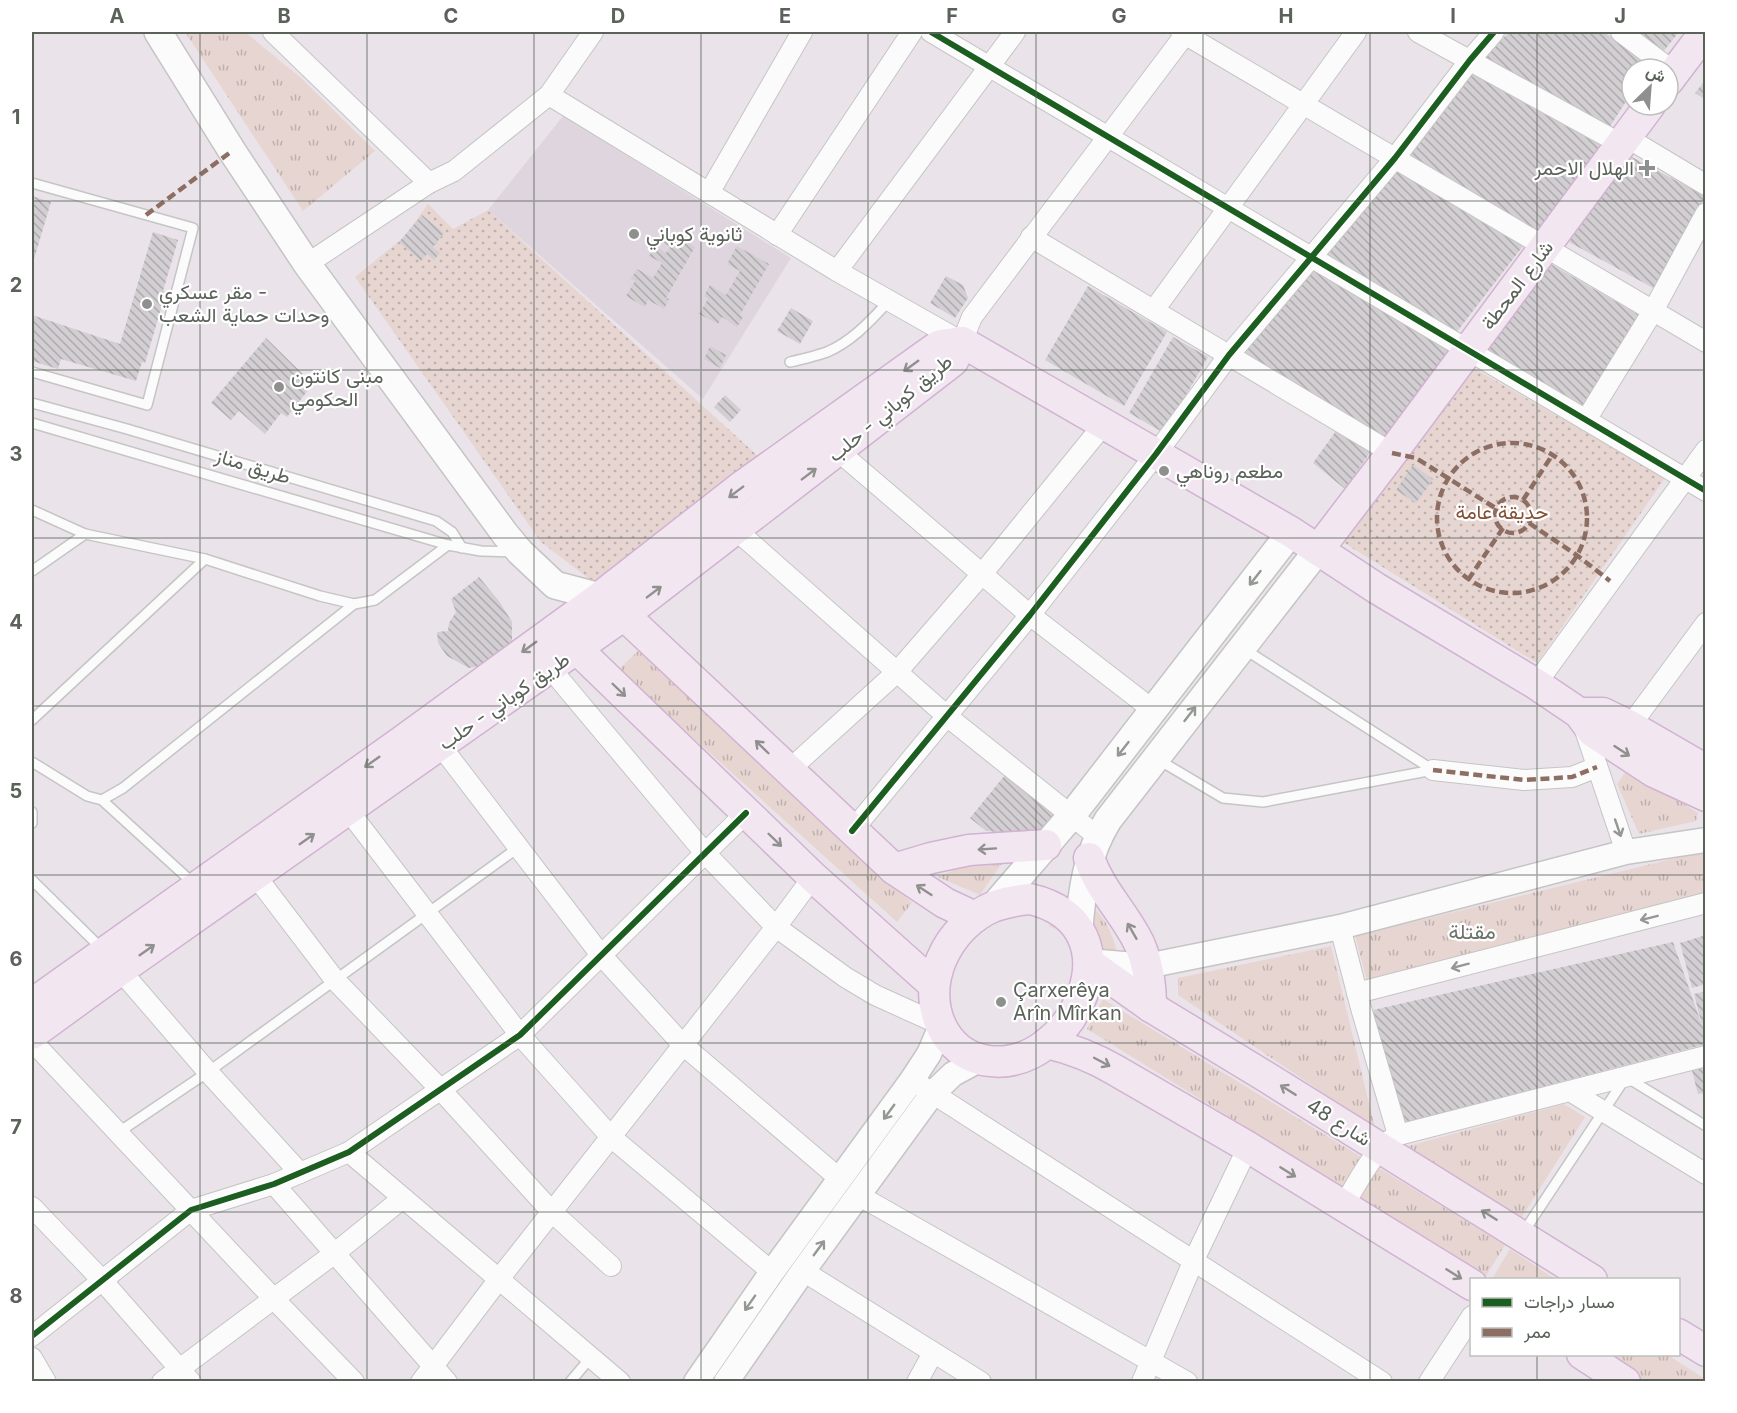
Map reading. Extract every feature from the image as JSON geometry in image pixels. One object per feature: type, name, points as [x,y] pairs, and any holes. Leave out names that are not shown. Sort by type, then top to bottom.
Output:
[{"type":"main road","points":[[158,32],[232,151],[307,264],[520,552],[555,585],[600,597],[624,615],[894,869],[938,898],[984,912],[1011,901],[1030,899],[1049,903],[1065,913],[1079,928],[1088,962],[1086,982],[1072,1016],[1060,1031],[1032,1053],[998,1062],[979,1060],[963,1052],[949,1039],[940,1025],[935,1006],[934,985],[947,947],[959,930],[984,912],[1072,815],[1291,532]]},
{"type":"main road","points":[[1680,65],[1705,32]]},
{"type":"main road","name":"شارع المحطة","points":[[1318,550],[1641,117]]},
{"type":"main road","points":[[962,342],[1291,532],[1376,588],[1536,684],[1579,713],[1593,732],[1654,772],[1706,796]]},
{"type":"main road","name":"طريق كوباني - حلب","points":[[112,961],[197,886],[392,749],[569,637],[624,615],[953,361],[962,342]]},
{"type":"main road","name":"طريق كوباني - حلب","points":[[32,1004],[86,979],[255,875],[550,668],[569,637],[600,597],[741,488],[940,345],[962,342]]},
{"type":"main road","points":[[1079,928],[1084,881],[1093,847],[1108,820],[1318,550]]},
{"type":"main road","points":[[555,585],[569,637],[813,877],[934,985]]},
{"type":"main road","points":[[1579,713],[1603,713],[1706,770]]},
{"type":"main road","points":[[894,869],[969,850],[1046,845]]},
{"type":"main road","points":[[1093,847],[1102,888],[1139,943],[1147,966],[1151,1007]]},
{"type":"main road","name":"48 شارع","points":[[1088,962],[1151,1007],[1389,1141],[1522,1235],[1589,1278]]},
{"type":"main road","name":"طريق كوباني - حلب","points":[[32,1034],[86,979]]},
{"type":"main road","points":[[1047,1043],[1094,1058],[1248,1147],[1470,1284]]},
{"type":"main road","points":[[1680,1335],[1706,1351]]},
{"type":"main road","points":[[1585,1356],[1625,1382]]},
{"type":"street","points":[[273,32],[429,183]]},
{"type":"street","points":[[307,264],[429,183],[454,171],[549,95],[593,32]]},
{"type":"street","points":[[709,193],[802,32]]},
{"type":"street","points":[[777,235],[912,32]]},
{"type":"street","points":[[931,32],[1706,491]]},
{"type":"street","points":[[837,272],[1015,32]]},
{"type":"street","points":[[549,95],[837,272],[962,342],[972,317],[1184,32],[1706,342]]},
{"type":"street","points":[[1154,310],[1356,32]]},
{"type":"street","points":[[1418,32],[1706,185]]},
{"type":"street","points":[[852,831],[1030,615],[1156,454],[1229,355],[1395,158],[1494,32]]},
{"type":"street","points":[[1621,32],[1649,57]]},
{"type":"street","points":[[1586,420],[1653,311],[1706,213]]},
{"type":"street","points":[[1031,237],[1392,453]]},
{"type":"street","points":[[788,771],[897,672],[982,574],[1104,424]]},
{"type":"street","points":[[1536,684],[1706,450]]},
{"type":"street","points":[[838,452],[1030,615],[1153,710]]},
{"type":"street","points":[[736,530],[948,717],[1072,815],[1093,847]]},
{"type":"street","points":[[1630,726],[1706,623]]},
{"type":"street","points":[[550,668],[705,853],[776,927],[845,977],[875,995],[940,1025],[929,1054],[922,1087],[858,1195],[726,1382]]},
{"type":"street","points":[[1579,713],[1626,852]]},
{"type":"street","points":[[440,745],[601,955],[683,1045],[840,1179]]},
{"type":"street","points":[[1433,770],[1524,780],[1572,777],[1598,767]]},
{"type":"street","points":[[348,810],[520,1035],[611,1137],[772,1272]]},
{"type":"street","points":[[32,1336],[101,1279],[191,1210],[274,1184],[349,1152],[520,1035],[747,813]]},
{"type":"street","points":[[1088,962],[1147,966],[1340,927],[1626,852],[1706,840]]},
{"type":"street","points":[[255,875],[335,980],[441,1089],[552,1212],[611,1266]]},
{"type":"street","points":[[427,1374],[813,877]]},
{"type":"street","points":[[1357,993],[1706,903]]},
{"type":"street","points":[[1340,927],[1357,993],[1389,1141]]},
{"type":"street","points":[[112,961],[208,1072],[300,1173]]},
{"type":"street","points":[[32,1041],[273,1299],[354,1382]]},
{"type":"street","points":[[1343,1206],[1389,1141],[1706,1056]]},
{"type":"street","points":[[696,1382],[840,1179],[922,1087],[979,1060]]},
{"type":"street","points":[[922,1087],[1382,1382]]},
{"type":"street","points":[[1570,1091],[1706,1174]]},
{"type":"street","points":[[1142,1382],[1193,1262],[1248,1147]]},
{"type":"street","points":[[349,1152],[620,1382]]},
{"type":"street","points":[[274,1184],[335,1253],[427,1374],[447,1382]]},
{"type":"street","points":[[858,1195],[1187,1382]]},
{"type":"street","points":[[162,1382],[185,1375],[273,1299],[403,1198]]},
{"type":"street","points":[[32,1207],[101,1279],[185,1375]]},
{"type":"street","points":[[803,1271],[981,1382]]},
{"type":"street","points":[[1429,1382],[1470,1319]]},
{"type":"street","points":[[917,1382],[933,1353]]},
{"type":"street","points":[[32,1358],[46,1382]]},
{"type":"lane","points":[[32,183],[193,228],[147,405],[32,372]]},
{"type":"lane","points":[[790,362],[826,352],[838,346],[866,326],[890,300]]},
{"type":"lane","name":"طريق مناز","points":[[32,403],[436,521],[452,532],[462,548]]},
{"type":"lane","points":[[34,424],[42,405]]},
{"type":"lane","name":"طريق مناز","points":[[34,424],[448,545],[500,553],[520,552]]},
{"type":"lane","points":[[302,502],[308,482]]},
{"type":"lane","points":[[32,510],[85,534],[205,559],[320,597],[354,604],[375,600],[448,545]]},
{"type":"lane","points":[[32,571],[85,534]]},
{"type":"lane","points":[[32,720],[205,559]]},
{"type":"lane","points":[[102,800],[123,788],[354,604]]},
{"type":"lane","points":[[1242,648],[1433,770]]},
{"type":"lane","points":[[1155,758],[1223,798],[1263,802],[1433,770]]},
{"type":"lane","points":[[32,762],[87,796],[102,800],[197,886]]},
{"type":"lane","points":[[32,812],[32,823]]},
{"type":"lane","points":[[119,1132],[208,1072],[519,847]]},
{"type":"lane","points":[[32,880],[112,961]]},
{"type":"lane","points":[[1522,1235],[1626,1077],[1706,1126]]},
{"type":"lane","points":[[570,1382],[592,1356]]},
{"type":"shaded area","name":"ثانوية كوباني","points":[[563,116],[791,258],[703,399],[488,210]]},
{"type":"green space","points":[[185,32],[245,32],[301,78],[375,151],[303,211]]},
{"type":"green space","points":[[428,204],[453,229],[488,210],[760,458],[597,585],[541,542],[355,277],[404,237]]},
{"type":"green space","name":"حديقة عامة","points":[[1472,367],[1665,478],[1537,663],[1341,541]]},
{"type":"green space","points":[[638,651],[912,903],[897,922],[618,670]]},
{"type":"green space","points":[[1628,768],[1698,813],[1696,821],[1639,834],[1617,784]]},
{"type":"green space","points":[[1705,851],[1705,895],[1367,981],[1355,936]]},
{"type":"green space","points":[[1004,860],[980,895],[938,877],[968,864]]},
{"type":"green space","points":[[1073,890],[1091,905],[1108,926],[1118,957],[1049,926]]},
{"type":"green space","points":[[1331,946],[1375,1128],[1178,995],[1178,978]]},
{"type":"green space","points":[[1103,999],[1505,1245],[1486,1276],[1087,1029]]},
{"type":"green space","points":[[1564,1104],[1585,1117],[1520,1220],[1408,1146]]},
{"type":"green space","points":[[1510,1249],[1554,1278],[1493,1278]]},
{"type":"green space","points":[[1605,1356],[1670,1356],[1705,1379],[1705,1381],[1645,1381]]},
{"type":"building","points":[[1509,32],[1604,32],[1638,57],[1620,57],[1620,111],[1609,128],[1484,59]]},
{"type":"building","points":[[1634,32],[1679,32],[1662,53]]},
{"type":"building","points":[[1471,73],[1600,145],[1537,232],[1410,156]]},
{"type":"building","points":[[1706,79],[1706,100],[1695,93]]},
{"type":"building","points":[[1630,156],[1705,196],[1655,289],[1569,242]]},
{"type":"building","points":[[1396,170],[1523,246],[1456,333],[1325,255]]},
{"type":"building","points":[[32,196],[51,202],[32,266]]},
{"type":"building","points":[[422,215],[444,233],[433,247],[440,253],[434,260],[427,254],[421,261],[399,242]]},
{"type":"building","points":[[664,229],[695,247],[666,298],[669,299],[664,309],[648,300],[645,307],[626,296],[635,281],[631,279],[637,269],[653,278],[662,263],[649,256],[655,246],[666,253],[670,247],[658,239]]},
{"type":"building","name":"مقر عسكري - وحدات حماية الشعب","points":[[153,232],[178,240],[163,291],[166,292],[145,363],[142,362],[136,381],[61,359],[58,369],[32,361],[32,315],[120,344]]},
{"type":"building","points":[[737,246],[769,264],[740,315],[743,317],[737,327],[722,317],[718,324],[699,314],[708,299],[704,296],[710,285],[726,295],[740,271],[727,264]]},
{"type":"building","points":[[1549,263],[1644,318],[1583,408],[1482,350]]},
{"type":"building","points":[[1313,270],[1455,351],[1393,443],[1238,354]]},
{"type":"building","points":[[946,276],[963,285],[968,298],[955,318],[930,303]]},
{"type":"building","points":[[1088,286],[1167,332],[1124,406],[1045,360]]},
{"type":"building","points":[[791,308],[813,321],[800,344],[777,331]]},
{"type":"building","points":[[1173,337],[1208,357],[1164,433],[1129,413]]},
{"type":"building","points":[[266,338],[313,384],[287,417],[281,413],[265,434],[239,411],[231,420],[211,403]]},
{"type":"building","points":[[710,346],[726,355],[720,368],[704,359]]},
{"type":"building","points":[[725,395],[741,410],[730,422],[714,407]]},
{"type":"building","points":[[1338,428],[1373,448],[1345,489],[1313,463]]},
{"type":"building","points":[[1413,465],[1433,479],[1416,503],[1396,490]]},
{"type":"building","points":[[479,577],[499,601],[512,622],[512,643],[492,664],[469,668],[447,656],[438,643],[437,632],[448,631],[449,623],[456,612],[451,599]]},
{"type":"building","points":[[1005,775],[1058,819],[1043,840],[1019,834],[986,831],[970,818]]},
{"type":"building","points":[[1706,935],[1706,984],[1692,988],[1680,943]]},
{"type":"building","points":[[1673,942],[1706,1037],[1706,1044],[1403,1123],[1373,1010]]},
{"type":"building","points":[[1706,991],[1706,1037],[1705,1037],[1694,994]]},
{"type":"building","points":[[1706,1067],[1706,1093],[1698,1094],[1692,1071]]},
{"type":"marked path","points":[[146,215],[232,151]]},
{"type":"marked path","points":[[1512,443],[1541,448],[1554,455],[1565,465],[1575,476],[1582,489],[1587,518],[1582,547],[1575,560],[1565,571],[1554,581],[1541,588],[1512,593],[1483,588],[1470,581],[1459,571],[1449,560],[1442,547],[1437,518],[1442,489],[1449,476],[1459,465],[1470,455],[1483,448],[1512,443]]},
{"type":"marked path","points":[[1392,453],[1416,458],[1497,509]]},
{"type":"marked path","points":[[1523,500],[1553,454]]},
{"type":"marked path","points":[[1513,497],[1525,503],[1531,515],[1525,527],[1513,533],[1501,527],[1495,515],[1501,503],[1513,497]]},
{"type":"marked path","points":[[1529,523],[1610,581]]},
{"type":"marked path","points":[[1468,580],[1503,528]]},
{"type":"marked path","points":[[1433,770],[1524,780],[1572,777],[1597,767]]},
{"type":"cycle path","points":[[931,32],[1706,491]]},
{"type":"cycle path","points":[[852,831],[1030,615],[1156,454],[1229,355],[1395,158],[1494,32]]},
{"type":"cycle path","points":[[32,1336],[191,1210],[274,1184],[349,1152],[520,1035],[746,813]]},
{"type":"place","name":"الهلال الاحمر","points":[[1647,168]]},
{"type":"place","name":"ثانوية كوباني","points":[[634,234]]},
{"type":"place","name":"مقر عسكري - وحدات حماية الشعب","points":[[147,304]]},
{"type":"place","name":"مبنى كانتون الحكومي","points":[[279,387]]},
{"type":"place","name":"مطعم روناهي","points":[[1164,471]]},
{"type":"place","name":"Çarxerêya Arîn Mîrkan","points":[[1001,1002]]},
{"type":"district","name":"مقتلة","points":[[1472,931]]}]
